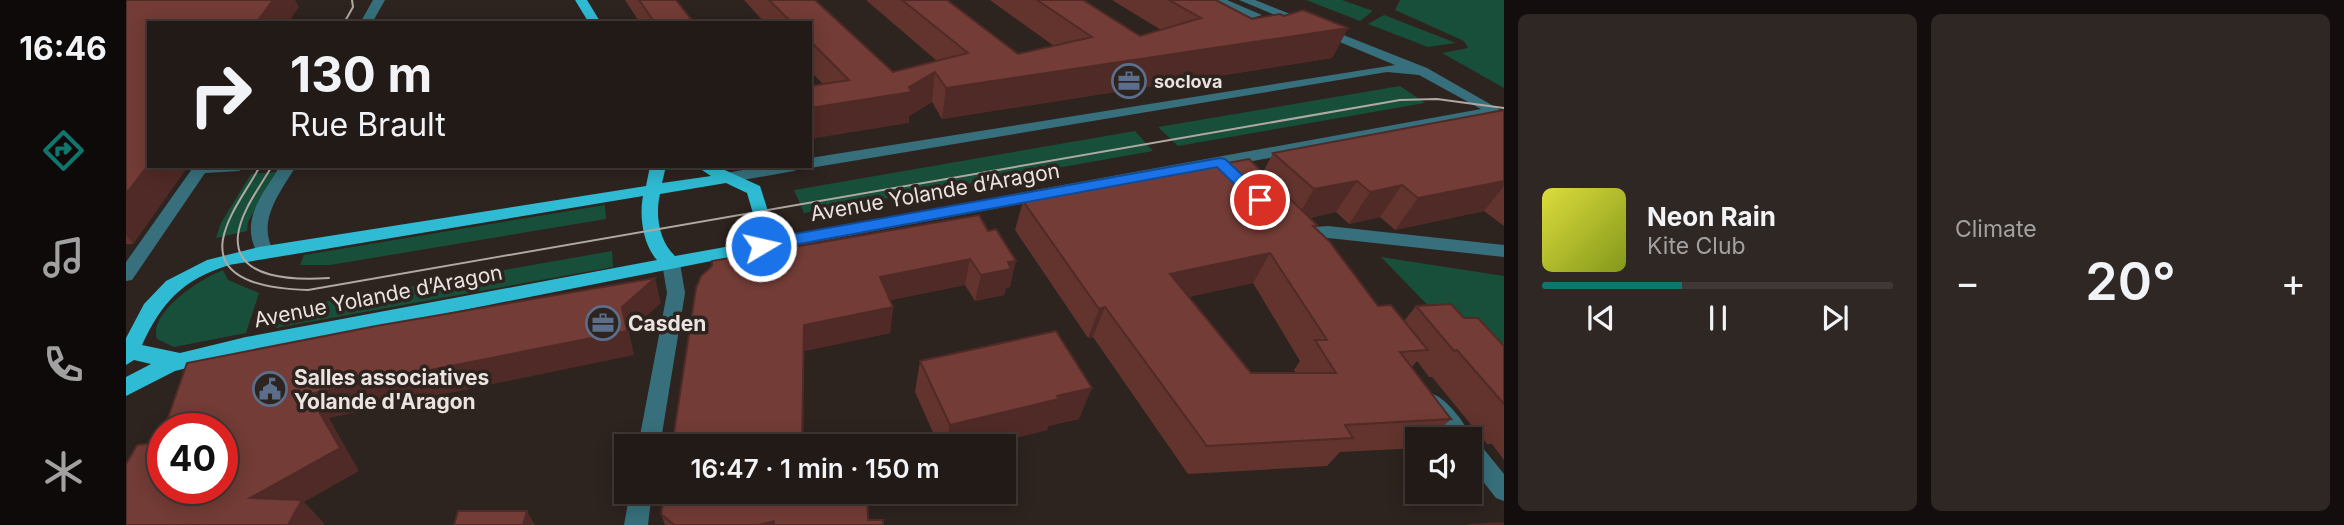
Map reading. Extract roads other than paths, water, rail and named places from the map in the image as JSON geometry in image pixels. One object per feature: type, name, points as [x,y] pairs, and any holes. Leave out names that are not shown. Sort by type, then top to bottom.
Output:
[{"type":"main road","points":[[581,0],[594,21]]},
{"type":"main road","points":[[658,168],[649,207],[656,248],[671,263]]},
{"type":"main road","points":[[708,168],[754,190],[765,227],[761,246]]},
{"type":"main road","points":[[180,361],[128,352],[152,307],[173,284],[208,265],[262,248],[726,178]]},
{"type":"main road","name":"Avenue Yolande d’Aragon","points":[[126,388],[151,372],[180,361],[246,345],[761,246]]},
{"type":"street","points":[[367,21],[379,0]]},
{"type":"street","points":[[1217,0],[1306,35],[1327,34]]},
{"type":"street","points":[[1245,0],[1422,71],[1499,113]]},
{"type":"street","points":[[1270,0],[1413,57],[1422,71]]},
{"type":"street","points":[[812,163],[1387,68],[1422,71]]},
{"type":"street","name":"Avenue Yolande d’Aragon","points":[[761,246],[1499,113]]},
{"type":"street","points":[[1220,162],[1234,176]]},
{"type":"street","points":[[128,270],[200,169],[213,168]]},
{"type":"street","points":[[262,248],[258,224],[287,168]]},
{"type":"street","points":[[726,178],[783,168]]},
{"type":"street","points":[[1316,253],[1291,230],[1504,251]]},
{"type":"street","points":[[651,434],[676,293],[671,263]]},
{"type":"street","points":[[1422,390],[1452,427]]},
{"type":"street","points":[[1482,464],[1504,491]]},
{"type":"street","points":[[636,525],[639,504]]},
{"type":"tram line","points":[[345,21],[353,7],[352,0]]},
{"type":"tram line","points":[[259,168],[229,220],[223,239],[223,254],[228,266],[250,281],[280,288],[308,290],[1400,100],[1437,99],[1504,108]]},
{"type":"tram line","points":[[271,168],[243,217],[238,235],[239,250],[246,261],[256,269],[270,274],[301,279],[329,278]]},
{"type":"place","name":"soclova","points":[[1129,81]]},
{"type":"place","name":"Casden","points":[[603,323]]},
{"type":"place","name":"Salles associatives Yolande d'Aragon","points":[[270,389]]}]
